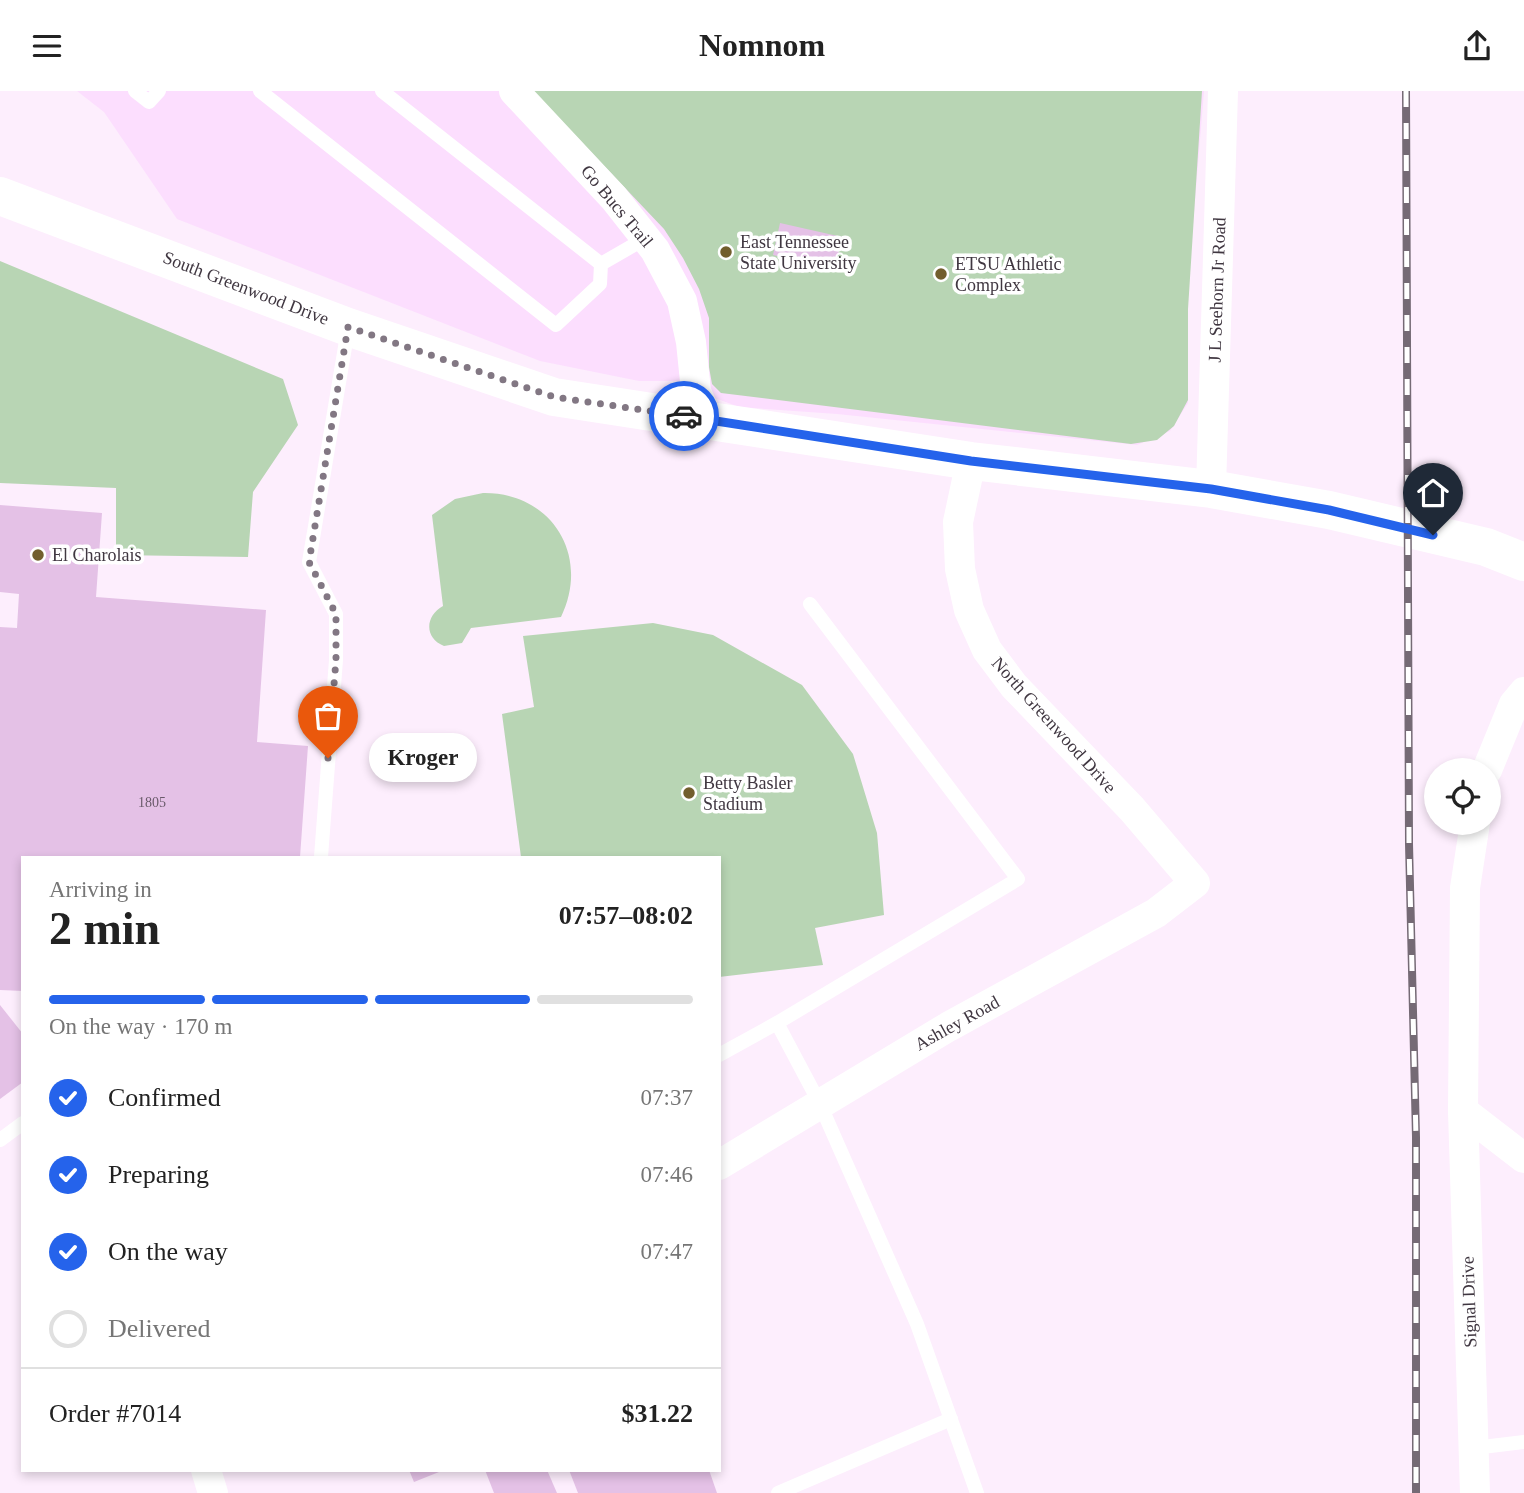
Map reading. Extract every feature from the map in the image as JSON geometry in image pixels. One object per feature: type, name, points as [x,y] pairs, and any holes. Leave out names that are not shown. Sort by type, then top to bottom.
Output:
[{"type":"street","name":"Go Bucs Trail","points":[[514,91],[646,238],[682,301],[691,342],[696,391],[708,420]]},
{"type":"street","name":"J L Seehorn Jr Road","points":[[1211,489],[1223,91]]},
{"type":"street","name":"South Greenwood Drive","points":[[0,195],[348,327],[554,397],[971,461],[1211,489],[1329,510],[1486,547],[1524,562]]},
{"type":"street","name":"North Greenwood Drive","points":[[971,461],[958,522],[960,569],[969,610],[987,650],[1014,686],[1132,809],[1195,883]]},
{"type":"street","points":[[1492,758],[1514,704],[1524,692]]},
{"type":"street","points":[[1473,835],[1465,888],[1463,1111],[1524,1158]]},
{"type":"street","name":"Ashley Road","points":[[721,1164],[948,1027],[1156,913],[1195,883]]},
{"type":"street","name":"Signal Drive","points":[[1463,1111],[1475,1493]]},
{"type":"street","points":[[207,1472],[213,1493]]},
{"type":"lane","points":[[135,91],[149,102],[159,91]]},
{"type":"lane","points":[[260,91],[556,325],[600,284],[601,264]]},
{"type":"lane","points":[[382,91],[601,264]]},
{"type":"lane","points":[[601,264],[646,238]]},
{"type":"lane","points":[[321,856],[336,660],[336,614],[309,562],[348,327]]},
{"type":"lane","points":[[721,1054],[1018,879],[810,604]]},
{"type":"lane","points":[[777,1023],[820,1104],[917,1324],[977,1493]]},
{"type":"lane","points":[[0,1140],[21,1124]]},
{"type":"lane","points":[[778,1493],[951,1419]]},
{"type":"lane","points":[[1474,1448],[1523,1438]]},
{"type":"shaded area","name":"ETSU Athletic Complex","points":[[77,91],[1204,91],[1188,286],[1188,403],[1170,431],[1137,445],[837,414],[739,407],[696,391],[681,381],[639,381],[540,361],[177,219],[104,112]]},
{"type":"green space","name":"ETSU Athletic Complex","points":[[533,91],[1202,91],[1188,309],[1188,400],[1174,426],[1157,440],[1131,444],[721,393],[712,384],[709,367],[709,318],[699,289],[683,258],[664,229]]},
{"type":"green space","points":[[0,261],[283,379],[298,425],[253,492],[248,557],[116,555],[116,488],[0,483]]},
{"type":"green space","points":[[483,493],[507,495],[528,503],[545,515],[559,531],[567,550],[571,571],[569,594],[561,617],[471,628],[462,643],[444,646],[433,638],[429,627],[433,615],[443,606],[432,515],[455,499]]},
{"type":"green space","name":"Betty Basler Stadium","points":[[653,623],[713,635],[802,685],[853,754],[877,833],[884,915],[815,928],[823,965],[721,977],[721,856],[521,856],[502,714],[534,707],[523,636]]},
{"type":"building","points":[[780,223],[842,237],[835,269],[773,255]]},
{"type":"building","points":[[0,505],[102,513],[96,597],[266,610],[257,742],[308,746],[300,856],[21,856],[21,991],[0,990],[0,627],[17,628],[19,594],[0,592]]},
{"type":"building","points":[[0,1005],[21,1031],[21,1083],[0,1099]]},
{"type":"building","points":[[410,1472],[439,1472],[414,1482]]},
{"type":"building","points":[[486,1472],[548,1472],[557,1493],[494,1493]]},
{"type":"building","points":[[570,1472],[710,1472],[717,1493],[578,1493]]},
{"type":"railway","points":[[1406,91],[1409,844],[1416,1137],[1416,1493]]},
{"type":"way so far","points":[[328,758],[336,660],[336,614],[309,562],[331,415],[348,327],[554,397],[684,416]]},
{"type":"place","name":"East Tennessee State University","points":[[726,252]]},
{"type":"place","name":"ETSU Athletic Complex","points":[[941,274]]},
{"type":"place","name":"El Charolais","points":[[38,555]]},
{"type":"place","name":"Kroger","points":[[328,758]]},
{"type":"place","name":"Betty Basler Stadium","points":[[689,793]]},
{"type":"route","points":[[684,416],[971,461],[1211,489],[1329,510],[1433,535]]}]
